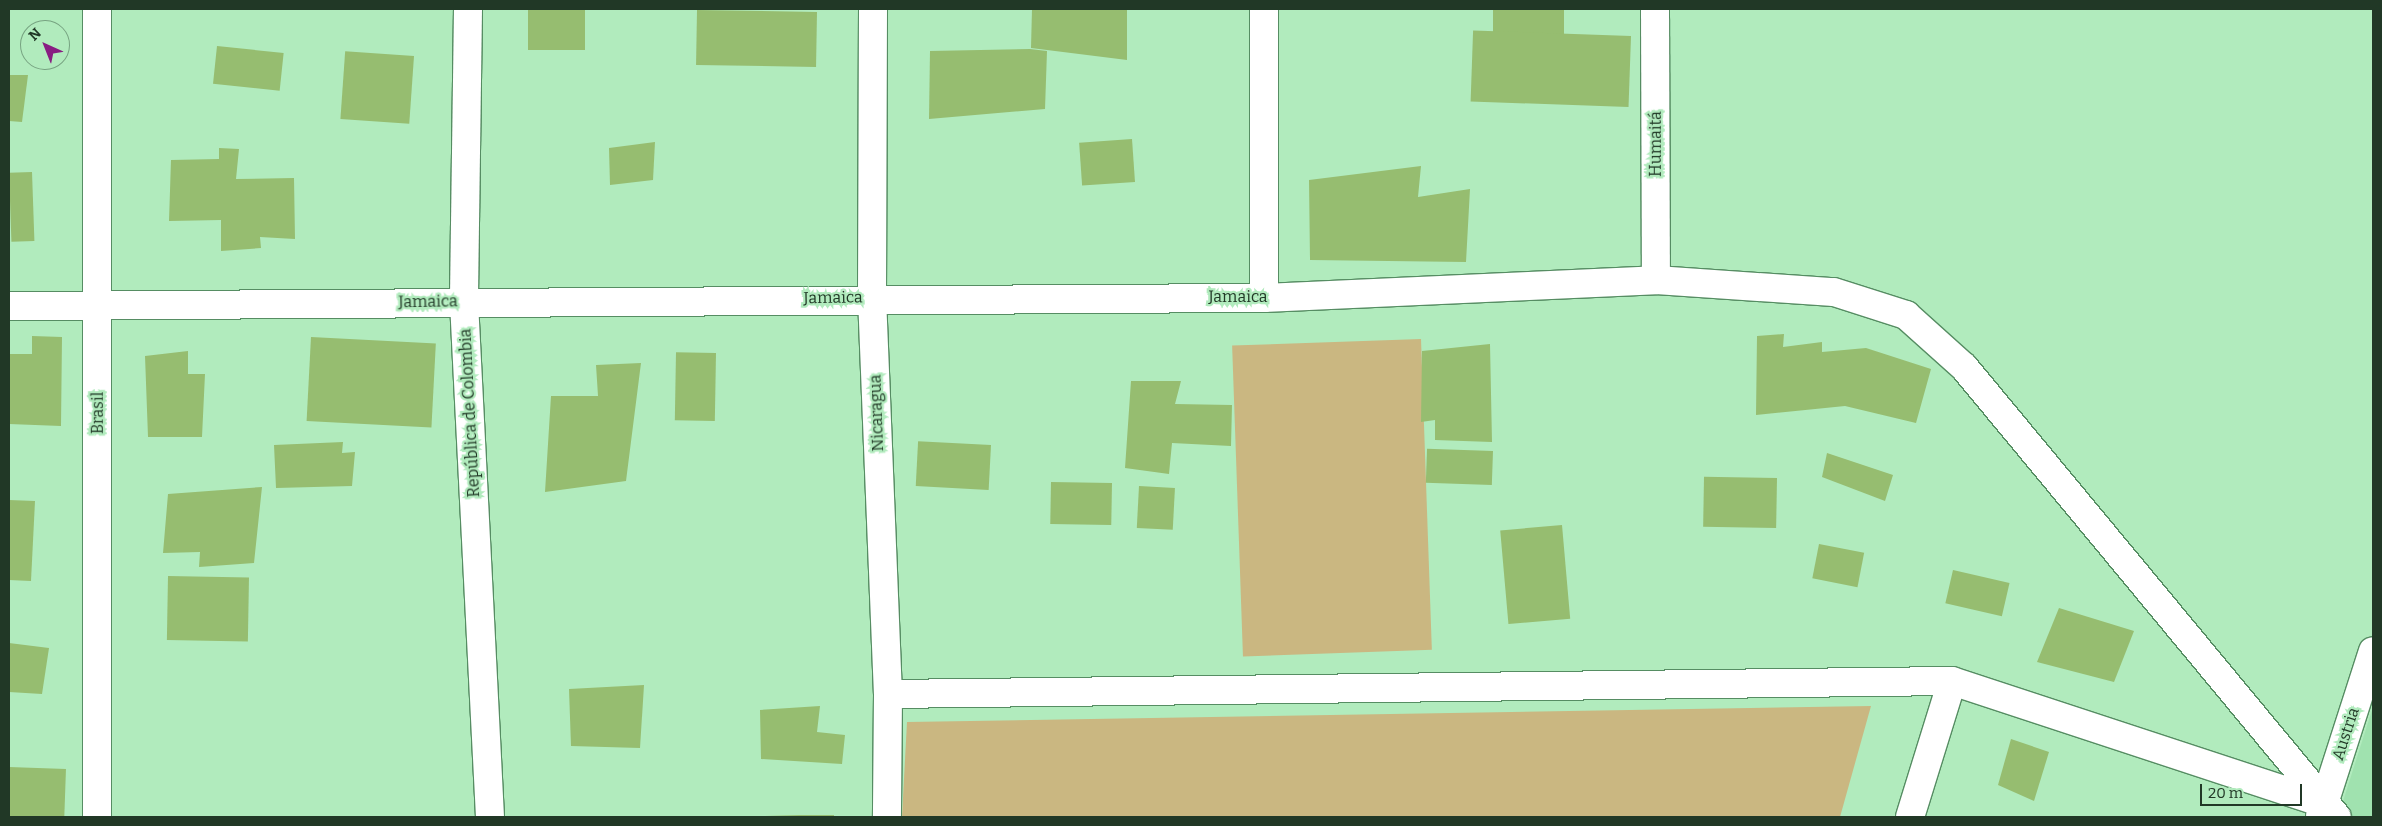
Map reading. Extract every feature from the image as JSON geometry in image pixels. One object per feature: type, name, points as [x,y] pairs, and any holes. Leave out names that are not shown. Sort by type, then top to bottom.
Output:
[{"type":"street","name":"Brasil","points":[[96,9],[98,817]]},
{"type":"street","name":"República de Colombia","points":[[468,9],[464,302],[490,817]]},
{"type":"street","name":"Nicaragua","points":[[873,9],[872,297],[888,694],[887,817]]},
{"type":"street","points":[[1264,9],[1264,298]]},
{"type":"street","name":"Humaitá","points":[[1655,9],[1656,280]]},
{"type":"street","name":"Jamaica","points":[[9,306],[98,308],[872,297],[1264,298],[1656,280],[1834,292],[1906,315],[1964,367],[2326,812]]},
{"type":"street","name":"Austria","points":[[2326,812],[2373,651]]},
{"type":"street","points":[[1910,817],[1952,681]]},
{"type":"street","points":[[888,694],[1952,681],[2326,812]]},
{"type":"shaded area","points":[[1421,339],[1432,650],[1243,656],[1232,346]]},
{"type":"shaded area","points":[[1871,706],[1840,817],[902,817],[907,722]]},
{"type":"shaded area","points":[[2373,707],[2373,817],[2338,817]]},
{"type":"building","points":[[528,9],[585,9],[585,50],[528,50]]},
{"type":"building","points":[[1032,9],[1127,9],[1127,60],[1031,48]]},
{"type":"building","points":[[1493,9],[1564,9],[1564,37],[1493,37]]},
{"type":"building","points":[[697,10],[817,12],[816,67],[696,65]]},
{"type":"building","points":[[1473,30],[1631,36],[1629,107],[1471,101]]},
{"type":"building","points":[[217,46],[284,53],[280,91],[213,84]]},
{"type":"building","points":[[1030,49],[1047,51],[1045,109],[929,119],[930,51]]},
{"type":"building","points":[[345,51],[414,56],[409,124],[340,119]]},
{"type":"building","points":[[9,75],[28,75],[22,122],[9,121]]},
{"type":"building","points":[[1132,139],[1135,182],[1082,186],[1079,143]]},
{"type":"building","points":[[655,142],[653,180],[610,185],[609,148]]},
{"type":"building","points":[[219,148],[239,149],[236,179],[294,178],[295,239],[260,237],[261,248],[221,251],[221,220],[169,221],[171,160],[219,159]]},
{"type":"building","points":[[1421,166],[1418,197],[1470,189],[1466,262],[1310,260],[1309,180]]},
{"type":"building","points":[[32,172],[34,241],[11,242],[9,173]]},
{"type":"building","points":[[1784,334],[1783,347],[1822,342],[1822,352],[1866,348],[1931,369],[1916,423],[1845,406],[1756,415],[1757,336]]},
{"type":"building","points":[[32,336],[62,337],[61,426],[9,424],[9,354],[32,354]]},
{"type":"building","points":[[311,337],[436,344],[431,427],[307,421]]},
{"type":"building","points":[[1490,344],[1492,442],[1435,440],[1435,420],[1421,422],[1422,351]]},
{"type":"building","points":[[188,351],[188,374],[205,374],[202,437],[148,437],[145,356]]},
{"type":"building","points":[[676,352],[716,353],[715,421],[675,420]]},
{"type":"building","points":[[641,363],[626,481],[545,492],[551,396],[598,396],[596,365]]},
{"type":"building","points":[[1131,381],[1181,381],[1175,404],[1232,405],[1231,446],[1172,443],[1169,474],[1125,468]]},
{"type":"building","points":[[918,441],[991,445],[989,490],[916,486]]},
{"type":"building","points":[[343,442],[342,453],[355,452],[352,486],[276,488],[274,445]]},
{"type":"building","points":[[1427,449],[1493,451],[1492,485],[1426,483]]},
{"type":"building","points":[[1827,453],[1893,475],[1885,501],[1822,477]]},
{"type":"building","points":[[1704,477],[1777,478],[1776,528],[1703,527]]},
{"type":"building","points":[[1051,482],[1112,483],[1111,525],[1050,524]]},
{"type":"building","points":[[1139,486],[1175,488],[1173,530],[1137,528]]},
{"type":"building","points":[[262,487],[254,563],[199,567],[200,552],[163,553],[168,494]]},
{"type":"building","points":[[9,500],[35,501],[31,581],[9,580]]},
{"type":"building","points":[[1562,525],[1570,619],[1508,624],[1500,530]]},
{"type":"building","points":[[1819,544],[1864,553],[1857,587],[1812,578]]},
{"type":"building","points":[[1953,570],[2010,583],[2002,616],[1945,603]]},
{"type":"building","points":[[168,576],[249,577],[248,641],[167,640]]},
{"type":"building","points":[[2059,608],[2134,631],[2114,682],[2037,662]]},
{"type":"building","points":[[9,643],[49,648],[42,694],[9,692]]},
{"type":"building","points":[[644,685],[640,748],[571,746],[569,689]]},
{"type":"building","points":[[820,706],[817,732],[845,735],[842,764],[761,759],[760,710]]},
{"type":"building","points":[[2011,739],[2049,752],[2034,801],[1998,785]]},
{"type":"building","points":[[9,767],[66,769],[64,817],[9,817]]},
{"type":"building","points":[[765,815],[834,815],[834,817]]}]
